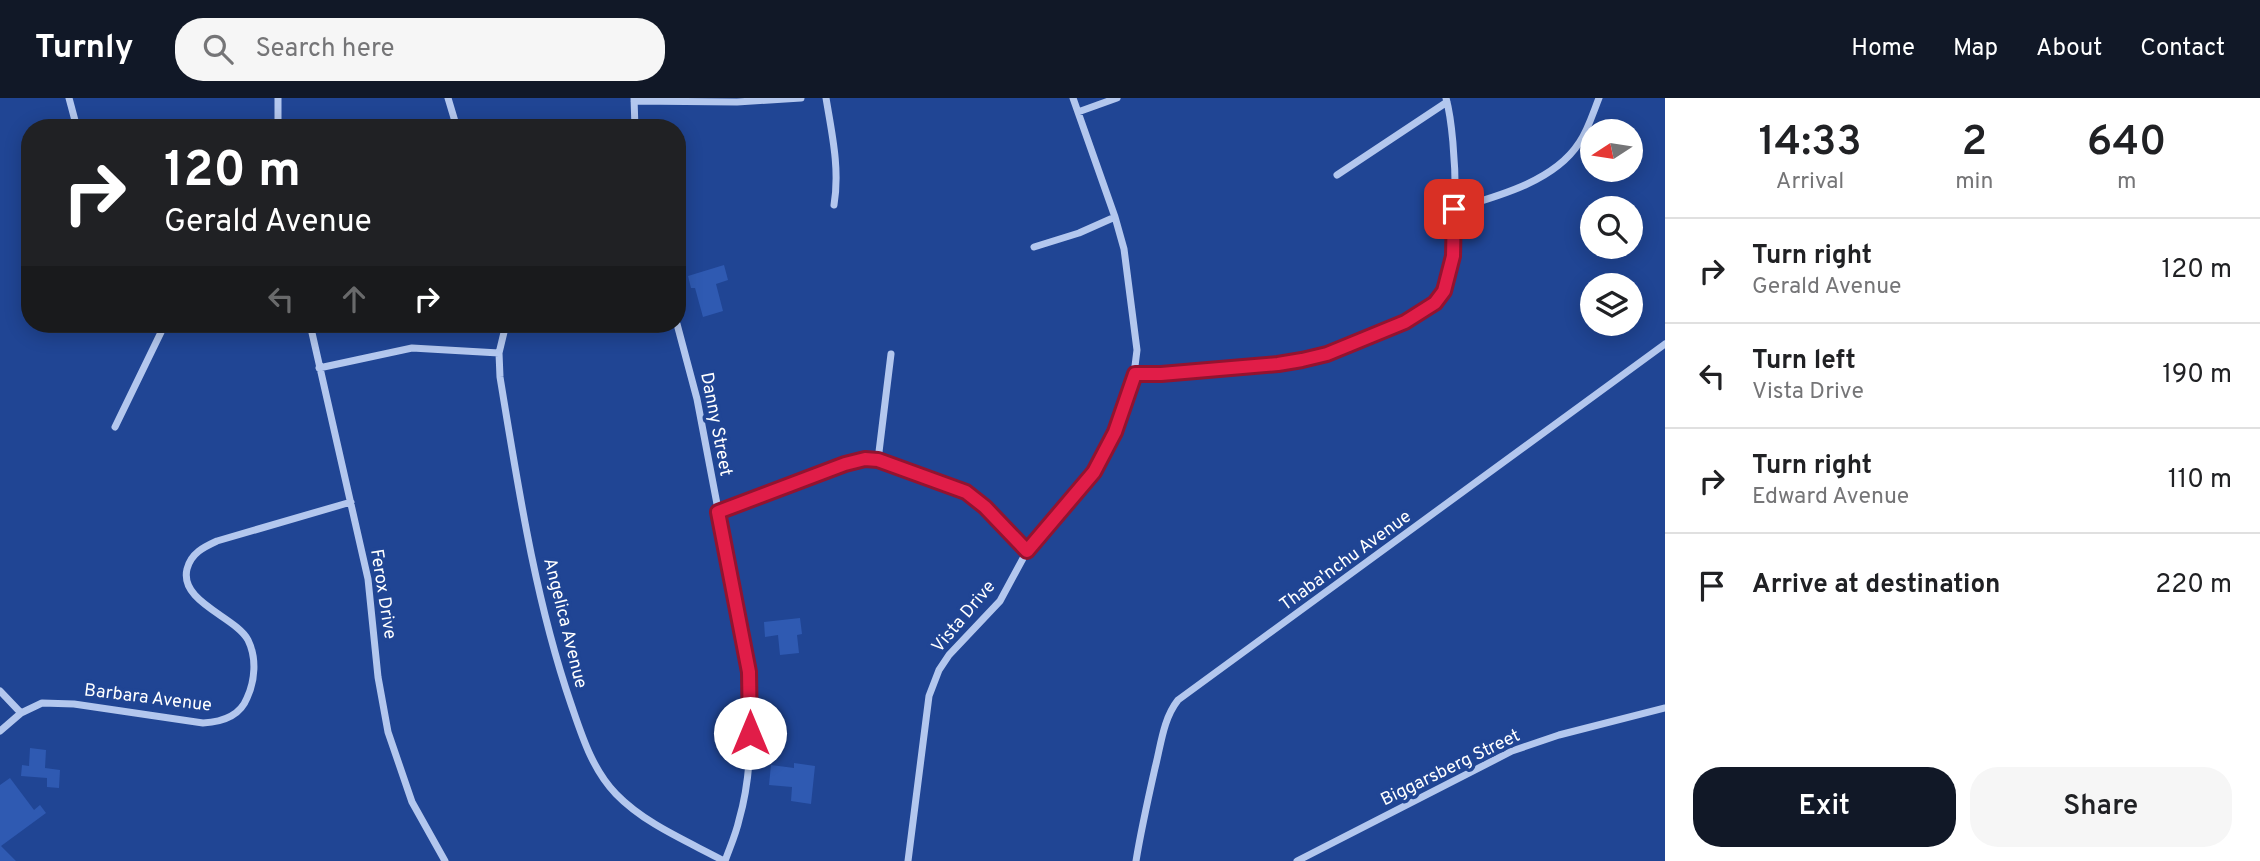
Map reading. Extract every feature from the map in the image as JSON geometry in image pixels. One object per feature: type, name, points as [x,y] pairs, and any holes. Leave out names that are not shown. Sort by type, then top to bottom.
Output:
[{"type":"street","points":[[69,98],[75,119]]},
{"type":"street","points":[[278,98],[278,119]]},
{"type":"street","points":[[448,98],[454,119]]},
{"type":"street","points":[[635,119],[634,100],[737,102],[801,98]]},
{"type":"street","points":[[826,98],[836,172],[834,205]]},
{"type":"street","name":"Vista Drive","points":[[908,861],[926,720],[934,684],[949,654],[1000,601],[1027,551],[1094,472],[1112,438],[1135,374],[1137,350],[1124,249],[1073,98]]},
{"type":"street","points":[[1078,112],[1117,98]]},
{"type":"street","points":[[1454,209],[1504,194],[1535,180],[1556,166],[1579,143],[1599,98]]},
{"type":"street","points":[[1135,374],[1302,360],[1327,354],[1405,322],[1435,303],[1444,291],[1453,256],[1453,130],[1447,100],[1337,175]]},
{"type":"street","points":[[1034,247],[1115,218]]},
{"type":"street","points":[[115,426],[161,333]]},
{"type":"street","name":"Ferox Drive","points":[[312,333],[368,579],[378,677],[388,732],[412,802],[445,861]]},
{"type":"street","name":"Angelica Avenue","points":[[504,333],[499,353],[500,377],[512,448],[548,627],[563,682],[588,752],[599,773],[616,794],[637,812],[724,861]]},
{"type":"street","name":"Danny Street","points":[[679,333],[697,399],[749,672],[751,714],[744,800],[724,861]]},
{"type":"street","name":"Thaba'nchu Avenue","points":[[1136,861],[1140,832],[1164,729],[1169,711],[1178,700],[1665,344]]},
{"type":"street","points":[[319,368],[412,348],[499,353]]},
{"type":"street","points":[[878,460],[891,354]]},
{"type":"street","points":[[718,512],[845,464],[865,459],[878,460],[966,492],[985,507],[1027,551]]},
{"type":"street","name":"Barbara Avenue","points":[[0,732],[21,713],[37,704],[53,702],[203,723],[219,722],[232,716],[245,705],[251,688],[254,670],[248,641],[241,631],[210,609],[190,586],[186,577],[192,558],[200,549],[217,541],[351,502]]},
{"type":"street","points":[[0,691],[21,713]]},
{"type":"street","name":"Biggarsberg Street","points":[[1297,861],[1512,751],[1559,735],[1665,708]]},
{"type":"building","points":[[724,265],[728,280],[716,284],[723,311],[703,317],[695,288],[691,288],[688,276]]},
{"type":"building","points":[[800,618],[802,634],[797,635],[799,653],[780,655],[778,635],[765,637],[764,622]]},
{"type":"building","points":[[30,748],[46,750],[45,768],[60,770],[59,788],[47,787],[47,778],[21,776],[22,765],[29,766]]},
{"type":"building","points":[[794,763],[815,766],[811,804],[791,801],[792,787],[769,785],[771,765],[794,768]]},
{"type":"building","points":[[10,778],[34,810],[40,805],[46,813],[1,846],[16,861],[0,861],[0,785]]},
{"type":"route","points":[[750,733],[749,672],[718,512],[845,464],[865,459],[878,460],[966,492],[985,507],[1027,551],[1094,472],[1108,449],[1135,374],[1161,374],[1302,360],[1327,354],[1405,322],[1435,303],[1444,291],[1453,256],[1454,209]]}]
